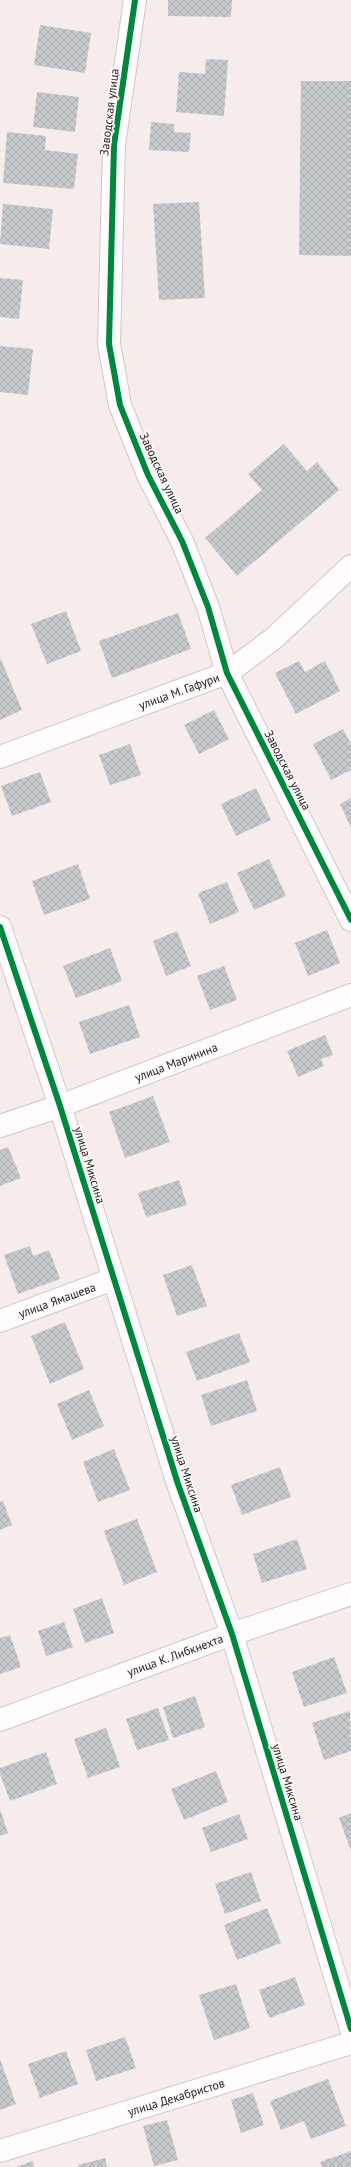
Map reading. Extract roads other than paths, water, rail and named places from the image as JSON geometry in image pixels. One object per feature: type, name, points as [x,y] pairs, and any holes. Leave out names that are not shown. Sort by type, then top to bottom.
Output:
[{"type":"street","name":"Заводская улица","points":[[135,0],[114,145],[110,344],[114,382],[120,406],[148,475],[182,541],[208,607],[227,673],[351,920]]},
{"type":"street","name":"улица М. Гафури","points":[[0,757],[227,673],[273,639],[351,566]]},
{"type":"street","name":"улица Миксина","points":[[0,927],[60,1106],[178,1484],[232,1634],[351,2029]]},
{"type":"street","name":"улица Маринина","points":[[0,1126],[60,1106],[351,995]]},
{"type":"street","name":"улица Ямашева","points":[[0,1321],[113,1279]]},
{"type":"street","name":"улица К. Либкнехта","points":[[0,1720],[232,1634],[351,1594]]},
{"type":"street","name":"улица Декабристов","points":[[0,2151],[351,2043]]}]
